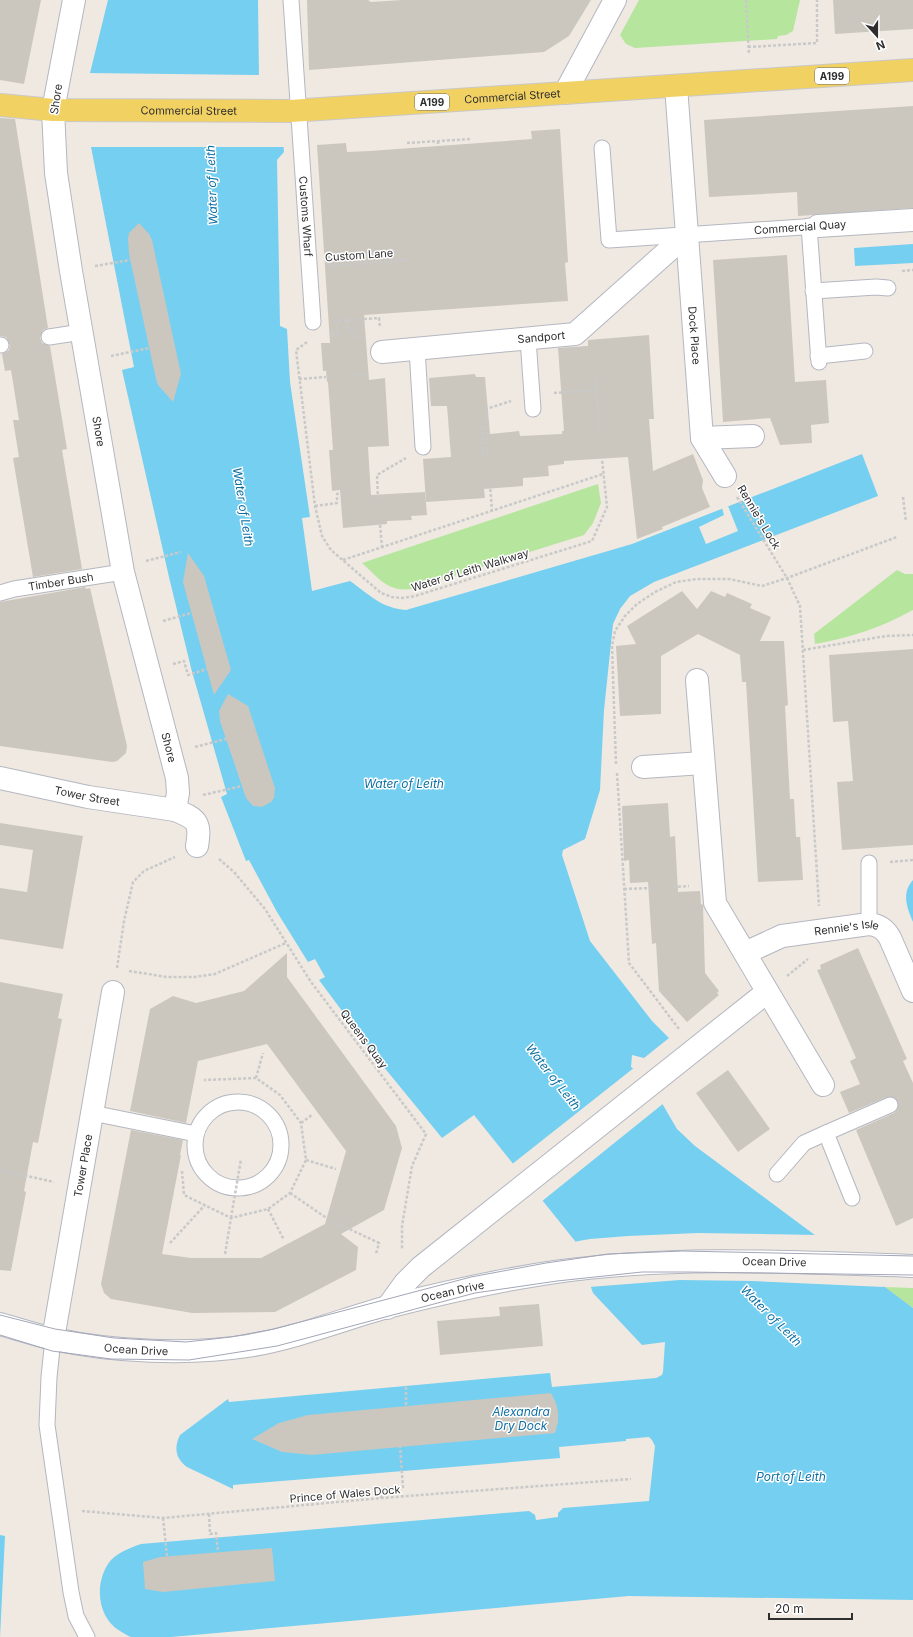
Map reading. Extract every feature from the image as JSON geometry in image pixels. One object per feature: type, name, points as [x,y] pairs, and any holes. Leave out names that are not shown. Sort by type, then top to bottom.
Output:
[{"type":"main road","name":"Commercial Street","points":[[53,110],[294,111],[913,70]]},
{"type":"main road","name":"A199","points":[[0,104],[53,110]]},
{"type":"street","name":"Shore","points":[[74,0],[53,110],[56,173],[71,271],[123,569],[148,671],[171,753],[178,785],[176,805]]},
{"type":"street","points":[[565,93],[615,0]]},
{"type":"street","name":"Dock Place","points":[[676,86],[702,438],[725,476]]},
{"type":"street","name":"Commercial Quay","points":[[814,226],[913,220]]},
{"type":"street","name":"Sandport","points":[[382,352],[575,334],[687,234]]},
{"type":"street","points":[[702,438],[753,436]]},
{"type":"street","points":[[697,680],[714,903],[823,1085]]},
{"type":"street","points":[[643,767],[703,763]]},
{"type":"street","name":"Tower Street","points":[[0,778],[88,797],[176,805]]},
{"type":"street","points":[[176,805],[191,816],[196,823],[199,833],[198,846]]},
{"type":"street","name":"Rennie's Isle","points":[[744,953],[782,936],[869,924],[876,925],[886,932],[913,991]]},
{"type":"street","name":"Tower Place","points":[[53,1339],[113,992]]},
{"type":"street","points":[[386,1308],[405,1283],[421,1267],[767,992]]},
{"type":"street","name":"Ocean Drive","points":[[0,1324],[53,1339],[96,1346],[141,1350],[188,1351],[246,1346],[302,1333],[386,1308],[481,1286],[552,1272],[610,1265],[684,1261],[913,1266]]},
{"type":"lane","name":"Customs Wharf","points":[[291,0],[294,111],[310,267],[313,322]]},
{"type":"lane","points":[[602,148],[609,240],[687,234]]},
{"type":"lane","points":[[814,226],[813,291],[818,359],[865,351]]},
{"type":"lane","name":"Commercial Quay","points":[[687,234],[814,226]]},
{"type":"lane","points":[[813,291],[876,287],[888,288]]},
{"type":"lane","points":[[49,337],[82,332]]},
{"type":"lane","points":[[528,339],[532,402]]},
{"type":"lane","points":[[417,349],[423,447]]},
{"type":"lane","name":"Timber Bush","points":[[0,593],[14,589],[123,569]]},
{"type":"lane","points":[[869,863],[869,924]]},
{"type":"lane","points":[[236,1101],[250,1103],[262,1108],[272,1118],[279,1130],[282,1144],[280,1157],[273,1170],[262,1181],[249,1187],[234,1188],[220,1184],[208,1176],[199,1164],[195,1149],[196,1134],[201,1122],[210,1111],[222,1104],[236,1101]]},
{"type":"lane","points":[[777,1174],[804,1143],[890,1105]]},
{"type":"lane","points":[[92,1113],[196,1134]]},
{"type":"lane","points":[[826,1133],[852,1198]]},
{"type":"lane","points":[[53,1339],[48,1377],[47,1425],[76,1616],[87,1637]]},
{"type":"path","points":[[746,0],[751,81]]},
{"type":"path","points":[[748,47],[817,43],[817,0]]},
{"type":"path","points":[[407,143],[471,139]]},
{"type":"path","points":[[71,271],[130,260]]},
{"type":"path","name":"Custom Lane","points":[[310,267],[409,260]]},
{"type":"path","points":[[313,322],[379,318],[382,352]]},
{"type":"path","points":[[346,320],[347,329],[353,332],[356,338]]},
{"type":"path","name":"Water of Leith Walkway","points":[[313,322],[314,336],[296,350],[315,506],[322,536],[331,550],[382,593],[392,597],[403,598],[415,596],[592,541],[607,507],[602,459]]},
{"type":"path","points":[[87,362],[150,348]]},
{"type":"path","points":[[299,379],[326,377]]},
{"type":"path","points":[[596,380],[599,428]]},
{"type":"path","points":[[488,455],[486,409],[597,390]]},
{"type":"path","points":[[481,452],[484,452],[482,428],[486,427]]},
{"type":"path","points":[[378,499],[377,475],[423,447]]},
{"type":"path","points":[[343,560],[603,474]]},
{"type":"path","name":"Rennie's Lock","points":[[725,476],[779,565],[800,606],[821,930],[820,941],[813,954],[767,992]]},
{"type":"path","points":[[490,484],[492,511]]},
{"type":"path","points":[[315,506],[337,503],[337,494],[340,493]]},
{"type":"path","points":[[903,497],[906,522]]},
{"type":"path","points":[[380,525],[382,547]]},
{"type":"path","points":[[123,569],[181,552]]},
{"type":"path","points":[[138,628],[191,613]]},
{"type":"path","points":[[803,650],[886,636],[913,634]]},
{"type":"path","points":[[148,671],[184,661],[188,675],[207,669]]},
{"type":"path","points":[[171,753],[226,739]]},
{"type":"path","points":[[176,805],[242,786]]},
{"type":"path","points":[[198,846],[144,871],[133,882],[124,921],[116,969],[167,977],[194,977],[215,974],[286,943]]},
{"type":"path","name":"Queens Quay","points":[[198,846],[211,857],[219,859],[234,872],[265,909],[311,982],[426,1134],[412,1166],[402,1226],[402,1248],[421,1267]]},
{"type":"path","points":[[624,889],[652,888]]},
{"type":"path","points":[[256,1078],[262,1053]]},
{"type":"path","points":[[182,1171],[184,1195],[231,1218],[268,1209],[290,1193],[306,1160],[301,1123],[280,1095],[256,1078],[204,1080]]},
{"type":"path","points":[[301,1123],[312,1114]]},
{"type":"path","points":[[225,1254],[241,1160]]},
{"type":"path","points":[[306,1160],[336,1169]]},
{"type":"path","points":[[0,1170],[79,1187]]},
{"type":"path","points":[[290,1193],[328,1219],[379,1244],[376,1254]]},
{"type":"path","points":[[170,1243],[205,1205]]},
{"type":"path","points":[[268,1209],[284,1240]]},
{"type":"path","points":[[406,1387],[406,1407]]},
{"type":"path","points":[[381,1498],[381,1489],[403,1487],[400,1447]]},
{"type":"path","name":"Prince of Wales Dock","points":[[59,1509],[162,1518],[381,1498],[631,1479]]},
{"type":"path","points":[[209,1514],[210,1534],[216,1533],[218,1552]]},
{"type":"path","points":[[162,1518],[166,1556]]},
{"type":"green space","points":[[639,0],[800,0],[793,31],[786,35],[778,36],[777,39],[635,48],[626,44],[620,35]]},
{"type":"green space","points":[[598,484],[601,503],[593,523],[584,535],[412,589],[396,588],[384,583],[362,563]]},
{"type":"green space","points":[[897,570],[905,574],[913,574],[913,610],[890,622],[866,631],[841,639],[815,644],[814,634]]},
{"type":"green space","points":[[884,1287],[913,1288],[913,1308]]},
{"type":"water","name":"Water of Leith","points":[[108,0],[258,0],[259,79],[283,142],[284,152],[277,160],[280,326],[287,329],[290,382],[310,517],[302,518],[312,591],[350,581],[383,604],[397,609],[406,610],[632,544],[862,454],[878,496],[654,582],[630,596],[620,609],[613,624],[604,710],[600,790],[585,839],[563,850],[562,855],[590,941],[652,1021],[669,1038],[644,1058],[632,1055],[631,1067],[639,1073],[656,1093],[677,1129],[695,1146],[913,1308],[913,1600],[629,1596],[171,1637],[131,1637],[112,1625],[106,1617],[102,1608],[100,1588],[106,1568],[111,1560],[118,1555],[141,1544],[529,1511],[535,1515],[536,1520],[558,1517],[558,1513],[563,1508],[649,1501],[655,1446],[649,1437],[626,1439],[626,1441],[559,1447],[560,1458],[233,1485],[233,1489],[187,1467],[180,1460],[176,1448],[180,1435],[228,1399],[229,1402],[550,1373],[552,1387],[656,1378],[662,1375],[663,1372],[665,1342],[642,1345],[593,1293],[575,1241],[474,1115],[442,1138],[383,1066],[319,980],[325,977],[315,959],[308,962],[277,912],[249,860],[246,861],[221,797],[227,794],[191,668],[122,370],[134,367],[91,147],[90,73]]},
{"type":"water","points":[[913,244],[913,263],[855,266],[854,248]]},
{"type":"water","points":[[913,880],[913,922],[907,906],[906,895],[909,885]]},
{"type":"water","points":[[0,1535],[5,1536],[0,1637]]},
{"type":"pier","points":[[88,73],[261,75],[286,147],[89,147]]},
{"type":"pier","points":[[728,506],[738,531],[706,544],[699,527],[724,515],[722,508]]},
{"type":"pier","points":[[635,1067],[650,1082],[664,1103],[541,1202],[511,1165]]},
{"type":"pier","points":[[698,1233],[818,1235],[881,1282],[884,1287],[752,1281],[680,1280],[589,1287],[573,1242],[628,1236]]},
{"type":"building","points":[[0,0],[41,0],[24,84],[0,80]]},
{"type":"building","points":[[307,0],[368,0],[371,2],[402,0],[591,0],[569,36],[544,52],[309,70]]},
{"type":"building","points":[[833,0],[913,0],[913,29],[835,34]]},
{"type":"building","points":[[913,106],[913,208],[798,216],[797,192],[709,197],[704,120]]},
{"type":"building","points":[[0,118],[15,119],[48,328],[43,330],[40,338],[42,343],[50,346],[67,449],[62,450],[82,569],[33,577],[13,458],[19,457],[13,420],[19,420],[11,370],[5,371],[2,354],[9,350],[10,345],[6,337],[0,336]]},
{"type":"building","points":[[560,129],[568,262],[565,263],[568,301],[364,315],[369,380],[385,378],[389,446],[368,447],[371,495],[425,492],[427,515],[411,516],[412,520],[387,521],[387,524],[343,528],[340,490],[332,491],[329,450],[333,450],[328,382],[326,371],[323,371],[321,343],[330,343],[317,145],[346,143],[347,152],[370,151],[532,139],[531,131]]},
{"type":"building","points":[[139,223],[149,234],[152,240],[181,374],[173,402],[158,385],[156,379],[129,254],[129,233]]},
{"type":"building","points":[[787,255],[795,382],[826,380],[829,423],[811,425],[812,443],[780,445],[770,418],[723,422],[713,260]]},
{"type":"building","points":[[649,335],[654,419],[649,419],[653,471],[693,454],[703,480],[702,488],[710,507],[662,527],[663,529],[637,539],[628,457],[564,461],[564,464],[548,466],[549,476],[523,478],[523,486],[484,489],[485,498],[426,502],[423,459],[451,457],[447,406],[431,406],[429,378],[475,374],[476,377],[485,377],[490,434],[519,431],[520,436],[562,434],[562,431],[564,431],[558,348],[588,346],[588,340]]},
{"type":"building","points":[[188,553],[204,576],[231,670],[214,695],[183,582]]},
{"type":"building","points":[[85,587],[86,589],[90,588],[127,746],[126,753],[117,761],[112,762],[0,746],[0,602]]},
{"type":"building","points":[[682,591],[697,609],[711,591],[725,597],[727,593],[752,604],[750,608],[771,617],[760,641],[784,641],[788,705],[785,706],[790,799],[794,799],[796,837],[800,837],[803,880],[758,882],[746,682],[742,682],[740,655],[698,634],[661,656],[661,714],[620,716],[616,646],[636,644],[627,626]]},
{"type":"building","points":[[913,649],[913,845],[842,850],[837,782],[853,781],[848,721],[833,722],[829,655]]},
{"type":"building","points":[[228,694],[248,706],[275,788],[274,798],[271,802],[262,807],[253,806],[246,798],[220,721],[219,711]]},
{"type":"building","points":[[668,803],[670,837],[675,836],[678,892],[700,891],[701,904],[703,905],[705,973],[719,991],[717,993],[719,995],[687,1022],[659,991],[656,943],[652,944],[648,882],[630,883],[629,860],[624,861],[622,806]]},
{"type":"building","points":[[0,823],[83,836],[63,949],[0,939],[0,888],[27,892],[33,850],[0,845]]},
{"type":"building","points":[[858,948],[907,1059],[903,1061],[913,1083],[913,1218],[896,1226],[856,1130],[894,1113],[897,1110],[898,1102],[895,1098],[887,1097],[849,1113],[840,1092],[860,1084],[850,1061],[856,1058],[817,970],[821,969],[820,965]]},
{"type":"building","points":[[287,953],[287,977],[396,1126],[402,1148],[384,1210],[341,1234],[358,1247],[356,1270],[275,1312],[192,1313],[111,1299],[104,1293],[101,1284],[131,1130],[183,1140],[162,1254],[191,1258],[261,1258],[325,1224],[346,1151],[267,1044],[198,1061],[186,1123],[130,1111],[150,1009],[173,996],[196,1003],[244,991]]},
{"type":"building","points":[[0,982],[63,994],[58,1018],[62,1019],[38,1143],[33,1142],[24,1191],[26,1192],[11,1271],[0,1270]]},
{"type":"building","points":[[728,1070],[770,1129],[738,1152],[696,1093]]},
{"type":"building","points":[[539,1304],[543,1346],[440,1355],[437,1321],[500,1316],[499,1307]]},
{"type":"building","points":[[551,1393],[556,1403],[558,1412],[558,1422],[555,1433],[312,1455],[282,1452],[252,1439],[279,1423],[308,1415]]},
{"type":"building","points":[[272,1548],[275,1581],[163,1592],[145,1589],[143,1562],[160,1557]]},
{"type":"tram line","points":[[0,1315],[55,1329],[114,1338],[186,1342],[231,1337],[274,1329],[471,1277],[546,1263],[608,1254],[682,1251],[913,1256]]},
{"type":"tram line","points":[[0,1335],[52,1351],[111,1359],[189,1360],[277,1346],[475,1293],[557,1281],[642,1272],[913,1275]]},
{"type":"water label","name":"Alexandra Dry Dock","points":[[521,1419]]},
{"type":"water label","name":"Port of Leith","points":[[791,1477]]}]
